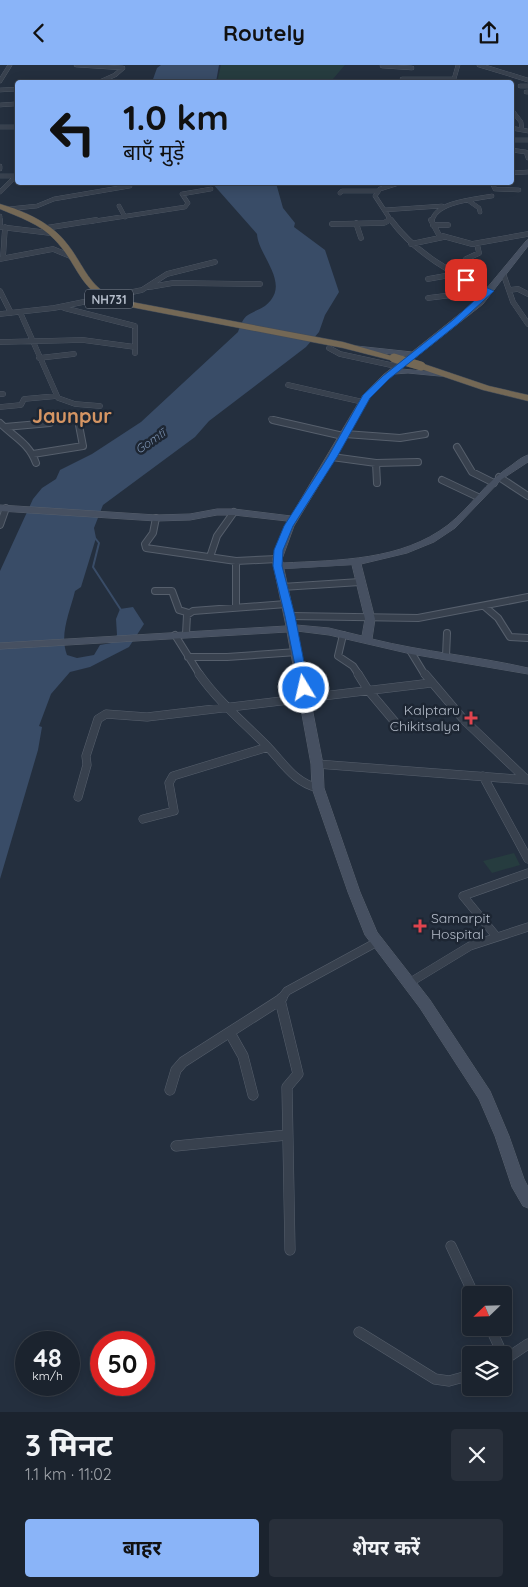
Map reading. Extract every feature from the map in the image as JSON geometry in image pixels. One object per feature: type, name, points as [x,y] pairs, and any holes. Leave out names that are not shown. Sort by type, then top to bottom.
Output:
[{"type":"highway","name":"NH731","points":[[4,208],[50,231],[70,256],[84,280],[104,297],[140,308],[346,346],[396,366],[421,366],[528,398]]},
{"type":"main road","points":[[528,242],[480,302],[419,352],[396,366],[363,402],[332,457],[293,519],[278,550],[277,563],[297,652],[317,764],[318,788],[354,892],[372,935],[425,1004],[485,1096],[502,1136],[517,1182],[528,1201]]},
{"type":"main road","points":[[346,346],[419,352]]},
{"type":"main road","points":[[396,366],[408,371],[447,375]]},
{"type":"main road","points":[[277,563],[356,563],[404,551],[431,540],[452,526],[496,480],[528,458]]},
{"type":"main road","points":[[3,508],[156,517],[190,517],[217,512],[234,512],[293,519]]},
{"type":"main road","points":[[356,563],[370,619],[367,640]]},
{"type":"main road","points":[[0,645],[159,636],[291,622],[312,629],[367,640],[411,652],[446,656],[528,671]]},
{"type":"street","points":[[0,81],[10,65]]},
{"type":"street","points":[[76,65],[123,68],[118,75],[106,77],[102,80]]},
{"type":"street","points":[[427,80],[454,79],[458,65]]},
{"type":"street","points":[[479,65],[502,75],[528,80]]},
{"type":"street","points":[[382,66],[413,67]]},
{"type":"street","points":[[401,80],[413,67]]},
{"type":"street","points":[[0,90],[12,89],[12,82]]},
{"type":"street","points":[[520,86],[528,86]]},
{"type":"street","points":[[0,105],[14,104]]},
{"type":"street","points":[[514,113],[520,122],[522,130]]},
{"type":"street","points":[[0,127],[15,127]]},
{"type":"street","points":[[514,129],[528,131]]},
{"type":"street","points":[[514,140],[528,140]]},
{"type":"street","points":[[514,150],[526,152],[528,158]]},
{"type":"street","points":[[514,173],[528,172]]},
{"type":"street","points":[[0,176],[15,176]]},
{"type":"street","points":[[0,192],[15,178]]},
{"type":"street","points":[[340,193],[348,190],[377,191],[394,185]]},
{"type":"street","points":[[493,185],[495,189],[519,190]]},
{"type":"street","points":[[4,208],[38,206],[54,199],[130,186]]},
{"type":"street","points":[[2,227],[50,231],[186,207],[188,203],[182,193],[211,189]]},
{"type":"street","points":[[377,191],[375,196],[390,220],[411,244],[469,282],[490,291]]},
{"type":"street","points":[[492,196],[469,201],[450,202],[442,206],[431,218],[436,232],[444,237],[477,244],[528,233]]},
{"type":"street","points":[[469,201],[479,208],[480,212]]},
{"type":"street","points":[[119,206],[125,217]]},
{"type":"street","points":[[384,210],[418,206],[442,206]]},
{"type":"street","points":[[0,217],[2,227],[2,258],[53,249],[70,256]]},
{"type":"street","points":[[332,224],[384,223],[390,220]]},
{"type":"street","points":[[356,223],[362,238]]},
{"type":"street","points":[[433,225],[448,225]]},
{"type":"street","points":[[411,244],[444,237]]},
{"type":"street","points":[[428,279],[456,274],[466,259],[479,253],[477,244]]},
{"type":"street","points":[[148,288],[166,275],[215,262]]},
{"type":"street","points":[[503,273],[519,313],[528,324]]},
{"type":"street","points":[[428,298],[468,293],[469,282]]},
{"type":"street","points":[[0,314],[54,307],[173,283],[260,284]]},
{"type":"street","points":[[509,290],[518,289],[528,294]]},
{"type":"street","points":[[0,291],[11,313]]},
{"type":"street","points":[[0,343],[83,340],[135,350],[135,326],[117,324],[81,310],[54,307]]},
{"type":"street","points":[[20,312],[58,399],[75,404],[100,406]]},
{"type":"street","points":[[329,348],[340,354],[396,366]]},
{"type":"street","points":[[39,358],[74,353]]},
{"type":"street","points":[[288,385],[363,402]]},
{"type":"street","points":[[0,407],[21,405],[24,399],[56,396]]},
{"type":"street","points":[[33,455],[83,446],[78,419]]},
{"type":"street","points":[[270,419],[344,435],[400,438],[425,434]]},
{"type":"street","points":[[2,425],[50,423]]},
{"type":"street","points":[[2,425],[10,434],[17,435],[24,441],[36,463]]},
{"type":"street","points":[[399,429],[400,438]]},
{"type":"street","points":[[457,447],[472,473],[496,480],[526,493]]},
{"type":"street","points":[[332,457],[376,463],[418,462]]},
{"type":"street","points":[[376,463],[377,483]]},
{"type":"street","points":[[442,480],[478,497]]},
{"type":"street","points":[[0,525],[3,508]]},
{"type":"street","points":[[210,557],[217,536],[234,512]]},
{"type":"street","points":[[156,517],[153,533],[145,544],[146,547],[236,561],[277,563]]},
{"type":"street","points":[[236,561],[236,607]]},
{"type":"street","points":[[282,587],[360,582]]},
{"type":"street","points":[[155,591],[172,591],[179,610],[189,613],[236,607],[286,604]]},
{"type":"street","points":[[291,622],[319,615],[370,619],[431,616],[528,597]]},
{"type":"street","points":[[484,607],[498,618],[510,637],[528,638]]},
{"type":"street","points":[[189,613],[180,634],[188,657],[227,709],[268,747],[299,782],[306,786],[318,788]]},
{"type":"street","points":[[446,656],[447,633]]},
{"type":"street","points":[[344,635],[338,656],[353,666],[368,691],[400,728]]},
{"type":"street","points":[[188,657],[227,657],[297,652]]},
{"type":"street","points":[[411,652],[431,683],[527,780]]},
{"type":"street","points":[[78,797],[87,765],[86,756],[93,730],[102,716],[111,714],[147,717],[227,709],[431,683]]},
{"type":"street","points":[[143,819],[174,811],[169,783],[173,776],[268,747]]},
{"type":"street","points":[[317,764],[483,775],[527,780]]},
{"type":"street","points":[[483,775],[528,859]]},
{"type":"street","points":[[496,936],[462,896],[528,873]]},
{"type":"street","points":[[409,983],[470,946],[528,927]]},
{"type":"street","points":[[170,1090],[176,1070],[183,1062],[280,1000],[287,991],[377,942]]},
{"type":"street","points":[[280,1000],[298,1074],[287,1087],[290,1249]]},
{"type":"street","points":[[230,1033],[243,1056],[253,1095]]},
{"type":"street","points":[[176,1146],[287,1135]]},
{"type":"street","points":[[451,1246],[470,1286]]},
{"type":"street","points":[[359,1332],[435,1379],[443,1382],[462,1378]]},
{"type":"street","points":[[512,1354],[528,1345]]},
{"type":"green space","points":[[221,65],[345,65],[333,79],[329,80],[217,80]]},
{"type":"green space","points":[[514,853],[520,865],[492,873],[483,861]]},
{"type":"water","points":[[161,65],[219,65],[216,80],[153,80],[157,68]]},
{"type":"water","name":"Gomtī","points":[[214,185],[277,185],[283,208],[295,223],[294,227],[325,250],[339,292],[325,315],[319,332],[306,347],[209,421],[195,437],[103,505],[94,528],[96,538],[81,587],[75,591],[66,623],[64,639],[67,655],[77,658],[94,655],[100,645],[111,643],[117,635],[116,619],[120,609],[133,607],[144,624],[129,647],[90,667],[70,672],[51,694],[39,726],[42,727],[38,750],[0,879],[0,571],[33,499],[42,488],[56,479],[60,470],[92,454],[141,422],[238,332],[246,316],[263,307],[271,300],[276,284],[257,234]]},
{"type":"waterway","points":[[95,538],[99,543],[93,567],[121,610]]},
{"type":"place","name":"Kalptaru Chikitsalya","points":[[471,718]]},
{"type":"place","name":"Samarpit Hospital","points":[[420,926]]},
{"type":"district","name":"Jaunpur","points":[[72,415]]},
{"type":"route","points":[[304,688],[278,566],[278,550],[289,526],[332,457],[366,397],[386,377],[456,322],[490,291],[466,280]]}]
